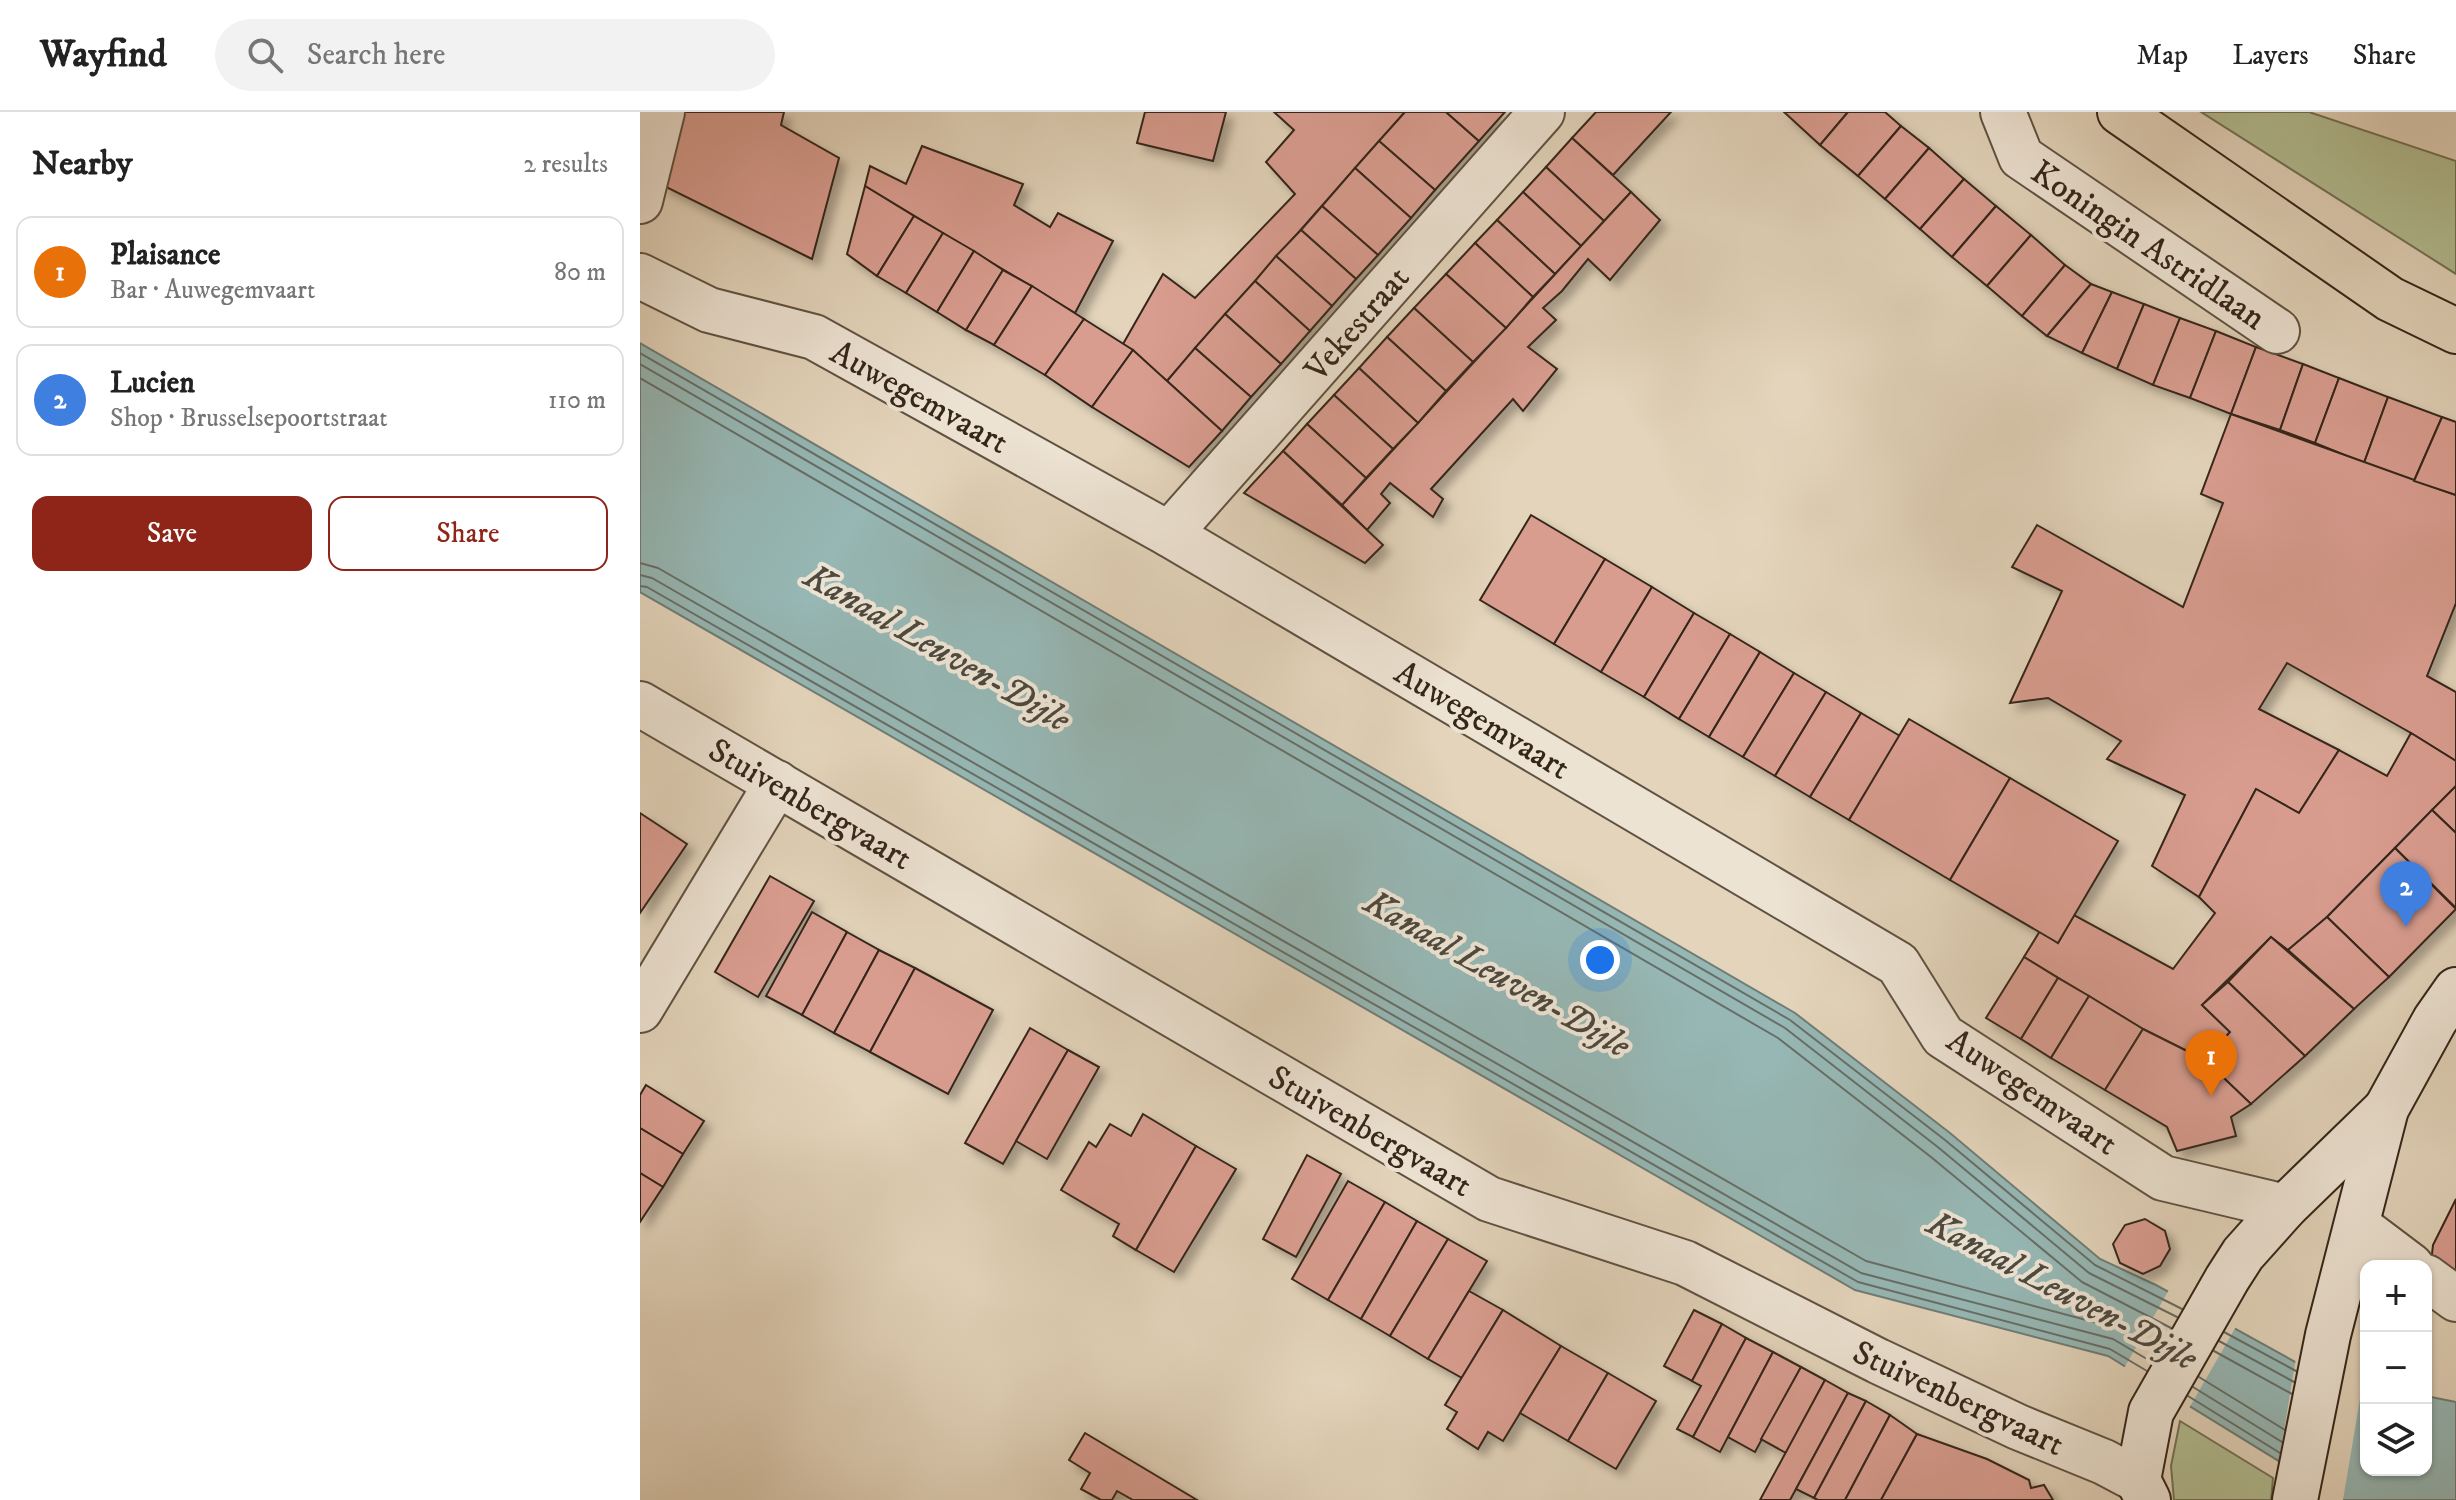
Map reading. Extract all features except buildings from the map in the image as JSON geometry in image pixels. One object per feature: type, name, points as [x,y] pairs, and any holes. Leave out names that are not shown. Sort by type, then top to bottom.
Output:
[{"type":"main road","points":[[2120,112],[2390,299],[2456,331]]},
{"type":"street","points":[[640,201],[662,112]]},
{"type":"street","name":"Vekestraat","points":[[1169,534],[1542,112]]},
{"type":"street","name":"Koningin Astridlaan","points":[[2003,112],[2021,157],[2277,331]]},
{"type":"street","name":"Auwegemvaart","points":[[640,276],[709,310],[814,337],[1169,534],[1898,964],[1943,1036],[2163,1178],[2285,1207]]},
{"type":"street","name":"Stuivenbergvaart","points":[[640,704],[1489,1199],[1685,1263],[1878,1361],[2018,1427],[2104,1462],[2143,1490]]},
{"type":"street","points":[[640,1010],[777,783]]},
{"type":"street","points":[[2296,1498],[2328,1335],[2386,1109],[2435,1020],[2456,990]]},
{"type":"street","points":[[2143,1490],[2151,1412],[2227,1279],[2243,1254],[2285,1207],[2386,1109]]},
{"type":"street","points":[[2358,1226],[2403,1260]]},
{"type":"street","points":[[2432,1281],[2456,1299]]},
{"type":"green space","points":[[2201,112],[2309,112],[2456,161],[2456,274]]},
{"type":"green space","points":[[2180,1421],[2273,1478],[2271,1500],[2174,1500],[2171,1466]]},
{"type":"water","name":"Kanaal Leuven-Dijle","points":[[640,343],[1795,1013],[1950,1133],[2100,1259],[2156,1285],[2360,1398],[2360,1476],[2432,1476],[2432,1397],[2456,1402],[2456,1500],[2342,1500],[2108,1356],[1855,1290],[640,592]]},
{"type":"pier","points":[[2170,1288],[2237,1325],[2188,1410],[2123,1370]]},
{"type":"pier","points":[[2296,1358],[2360,1392],[2343,1500],[2334,1500],[2278,1466]]},
{"type":"place","name":"Lucien","points":[[2406,927]]},
{"type":"place","name":"Plaisance","points":[[2211,1096]]}]
